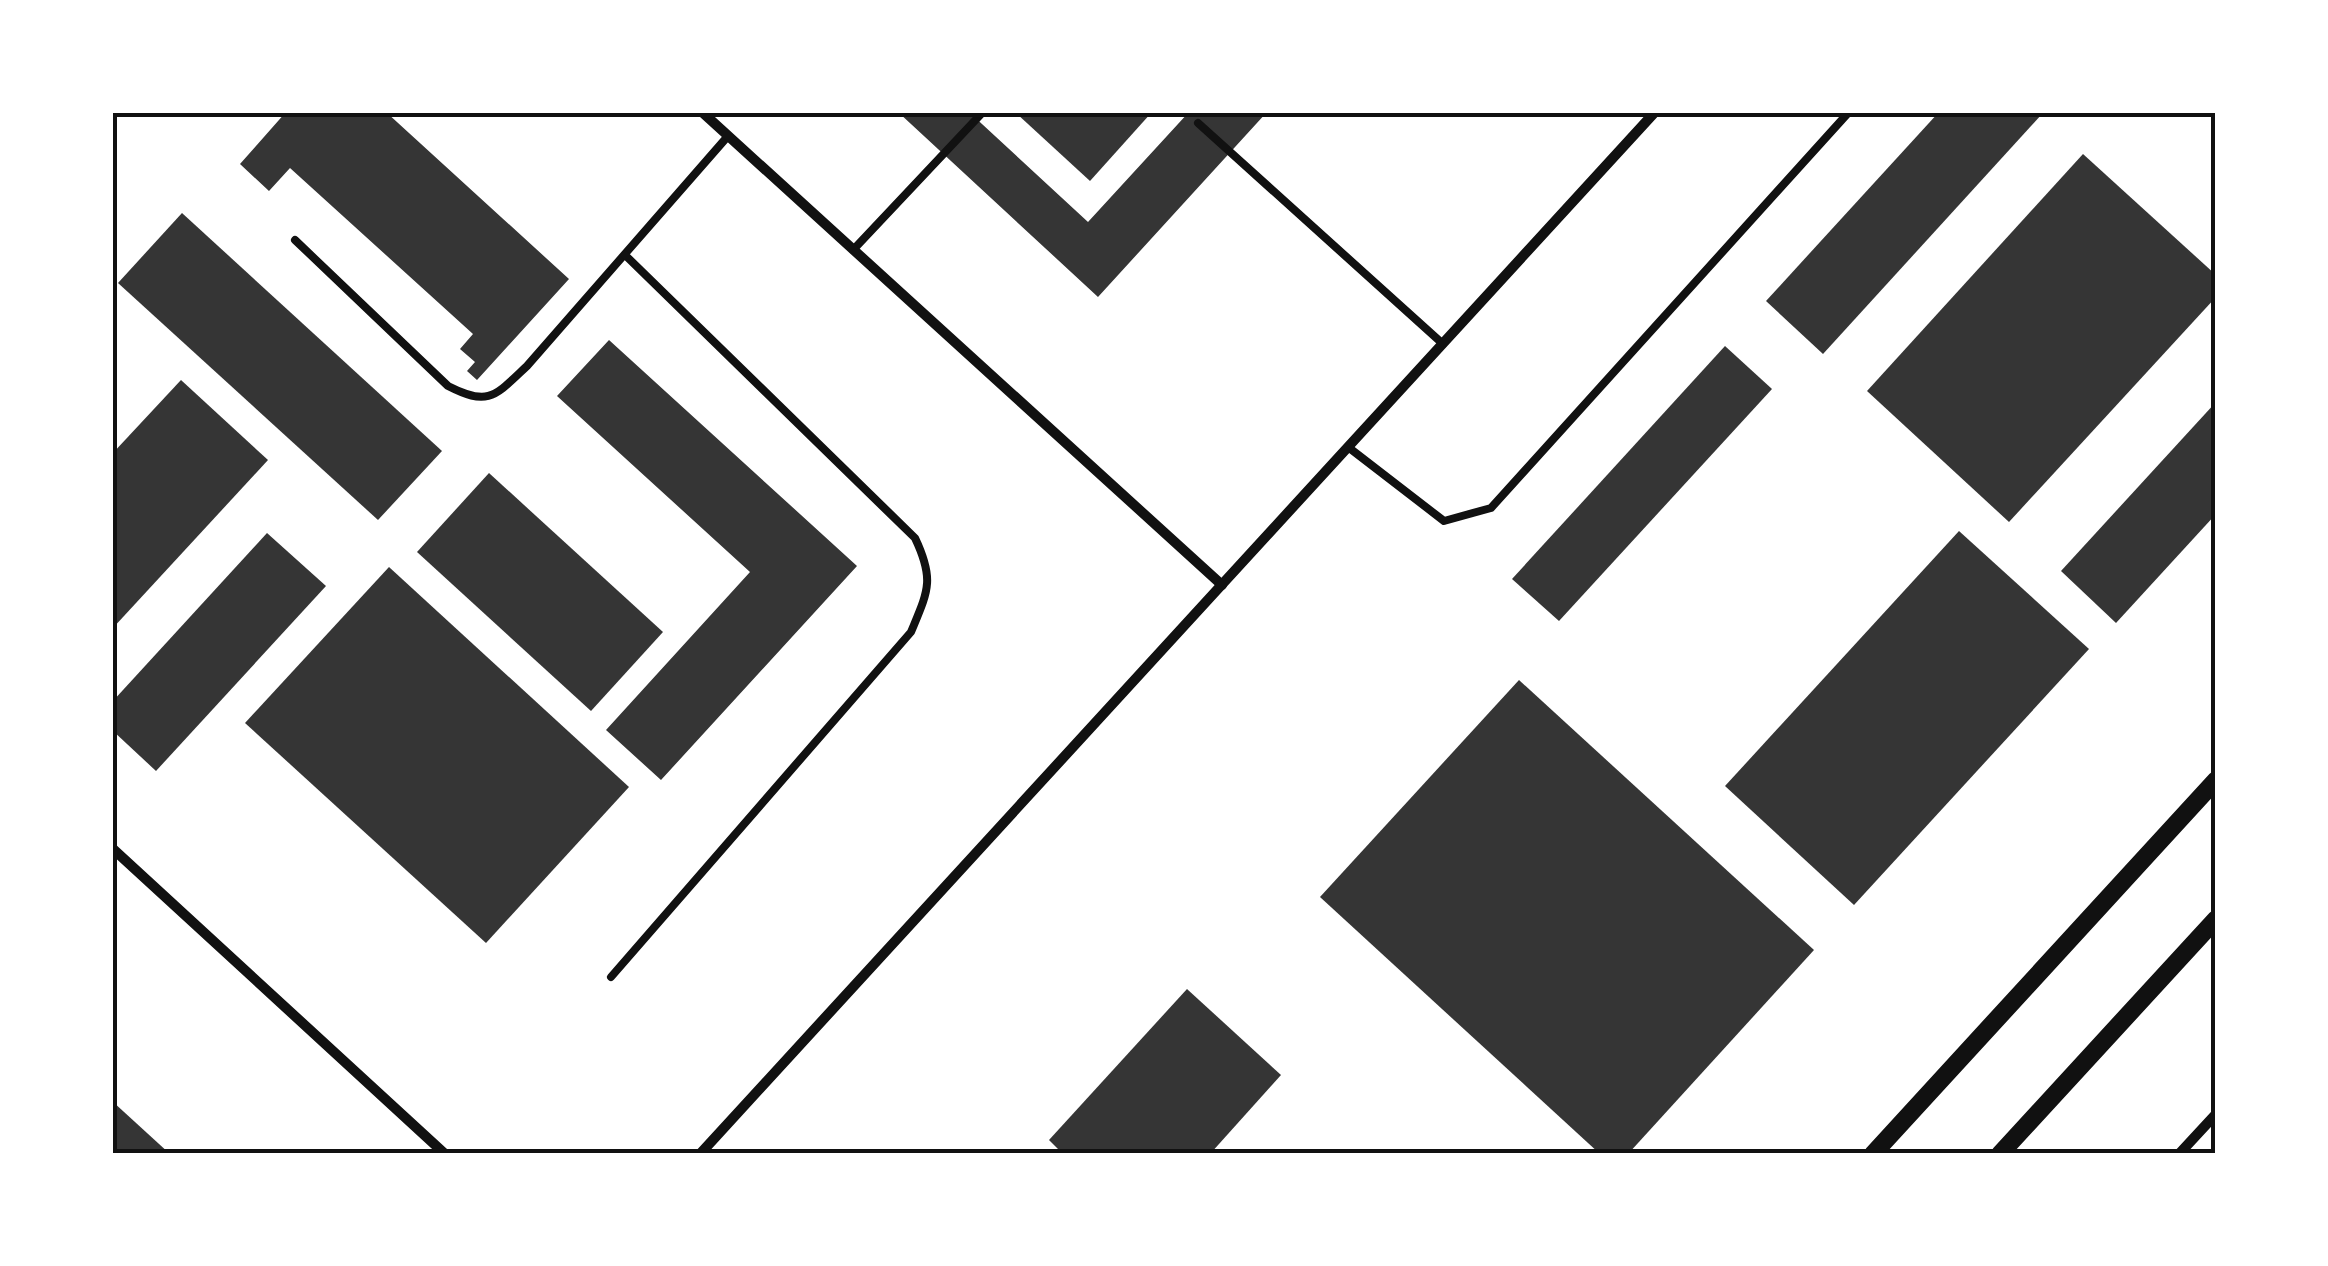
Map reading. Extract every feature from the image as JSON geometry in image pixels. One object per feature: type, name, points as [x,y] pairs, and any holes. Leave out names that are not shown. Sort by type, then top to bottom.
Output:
[{"type":"street","points":[[702,112],[1222,585]]},
{"type":"street","points":[[700,1154],[1650,117]]},
{"type":"street","points":[[1873,1154],[2216,780]]},
{"type":"street","points":[[112,848],[445,1154]]},
{"type":"street","points":[[2000,1154],[2216,918]]},
{"type":"street","points":[[2179,1154],[2214,1118]]},
{"type":"lane","points":[[854,250],[983,112]]},
{"type":"lane","points":[[1636,112],[1650,117]]},
{"type":"lane","points":[[1348,447],[1444,521],[1491,508],[1850,112]]},
{"type":"lane","points":[[1198,123],[1443,344]]},
{"type":"lane","points":[[295,240],[448,386],[473,398],[496,396],[527,366],[728,136]]},
{"type":"lane","points":[[611,977],[911,632],[926,593],[928,565],[915,538],[624,255]]},
{"type":"building","points":[[286,112],[386,112],[569,279],[477,380],[467,371],[475,362],[460,349],[473,334],[290,168],[269,191],[240,164]]},
{"type":"building","points":[[898,112],[969,112],[1088,222],[1189,112],[1267,112],[1098,297]]},
{"type":"building","points":[[1015,112],[1152,112],[1090,181]]},
{"type":"building","points":[[1939,112],[2042,114],[1823,354],[1766,301]]},
{"type":"building","points":[[2083,154],[2216,275],[2216,297],[2009,522],[1867,391]]},
{"type":"building","points":[[182,213],[442,451],[378,520],[118,283]]},
{"type":"building","points":[[609,340],[857,566],[661,780],[606,730],[750,572],[557,396]]},
{"type":"building","points":[[1725,346],[1772,389],[1559,621],[1512,579]]},
{"type":"building","points":[[181,380],[268,460],[112,629],[112,454]]},
{"type":"building","points":[[2216,402],[2216,514],[2116,623],[2061,571]]},
{"type":"building","points":[[489,473],[663,632],[591,711],[417,552]]},
{"type":"building","points":[[1959,531],[2089,649],[1854,905],[1725,786]]},
{"type":"building","points":[[267,533],[326,586],[156,771],[112,730],[112,702]]},
{"type":"building","points":[[389,567],[629,787],[486,943],[245,723]]},
{"type":"building","points":[[1519,680],[1814,950],[1628,1154],[1600,1154],[1320,897]]},
{"type":"building","points":[[1187,989],[1281,1075],[1210,1154],[1063,1154],[1049,1140]]},
{"type":"building","points":[[112,1101],[170,1154],[112,1154]]}]
